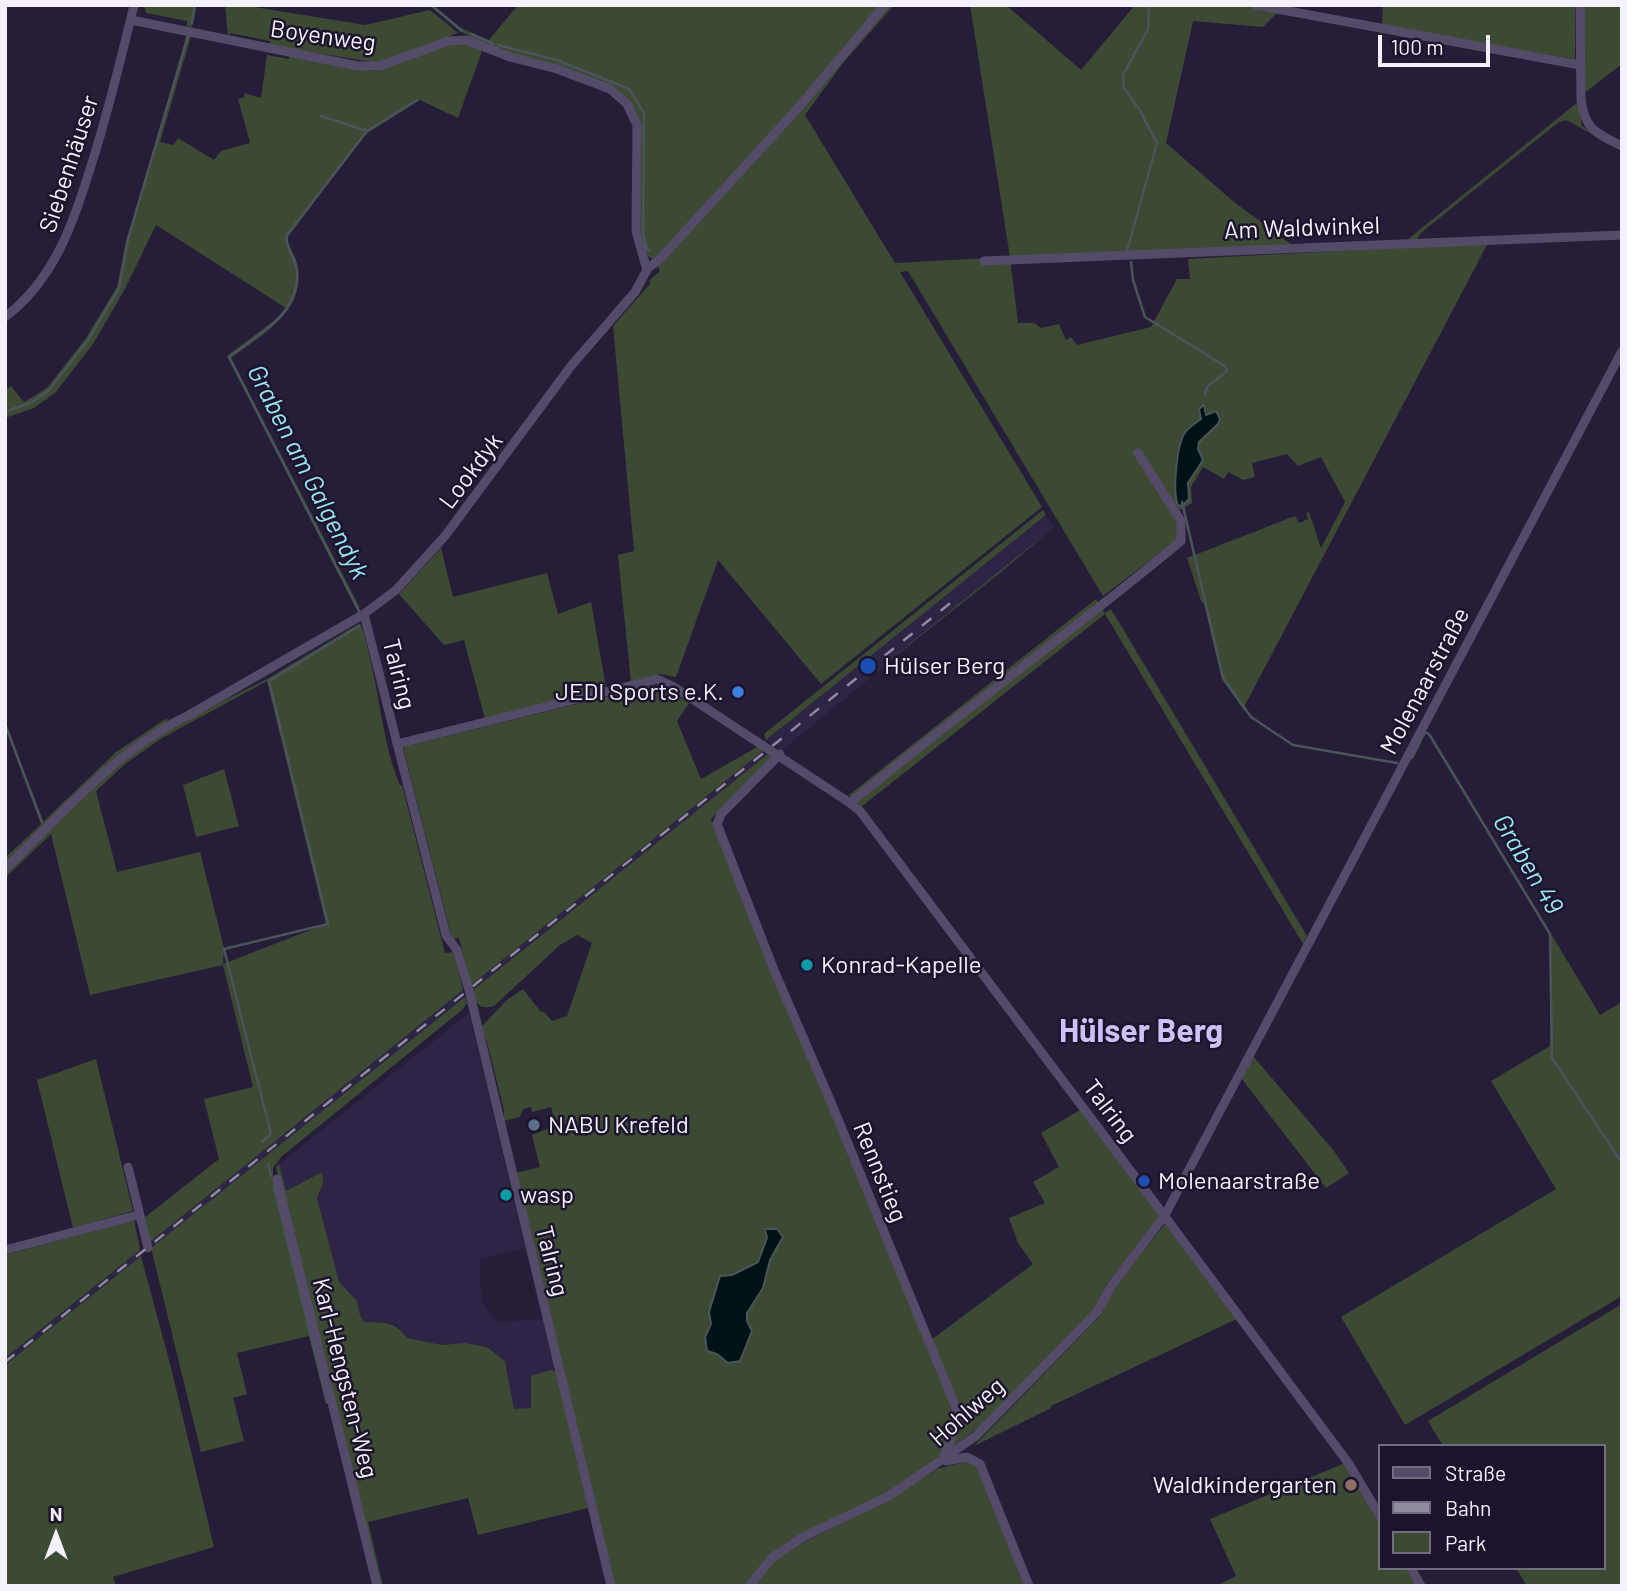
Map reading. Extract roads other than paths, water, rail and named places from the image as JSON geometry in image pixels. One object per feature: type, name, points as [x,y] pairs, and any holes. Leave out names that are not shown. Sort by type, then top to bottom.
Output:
[{"type":"street","name":"Siebenhäuser","points":[[5,317],[20,306],[37,286],[67,238],[104,127],[134,5]]},
{"type":"street","name":"Lookdyk","points":[[5,869],[119,757],[163,727],[189,715],[364,614],[396,590],[445,536],[571,366],[635,292],[647,270],[798,108],[885,5]]},
{"type":"street","points":[[1256,5],[1580,65]]},
{"type":"street","points":[[1580,5],[1581,99],[1585,121],[1597,133],[1622,146]]},
{"type":"street","name":"Boyenweg","points":[[131,20],[358,66],[380,66],[448,41],[467,40],[610,89],[627,104],[637,125],[636,231],[647,270]]},
{"type":"street","name":"Am Waldwinkel","points":[[985,261],[1622,235]]},
{"type":"street","name":"Molenaarstraße","points":[[1165,1215],[1622,351]]},
{"type":"street","points":[[850,803],[929,738],[1105,605],[1181,541],[1181,521],[1138,453]]},
{"type":"street","name":"Talring","points":[[364,614],[446,935],[457,950],[468,990],[611,1586]]},
{"type":"street","name":"Talring","points":[[397,744],[657,679],[780,754],[850,803],[860,811],[1165,1215],[1349,1464],[1378,1513]]},
{"type":"street","name":"Rennstieg","points":[[780,754],[721,814],[717,824],[958,1413],[958,1422],[941,1462]]},
{"type":"street","points":[[128,1167],[148,1248]]},
{"type":"street","name":"Karl-Hengsten-Weg","points":[[277,1179],[377,1586]]},
{"type":"street","points":[[5,1250],[138,1215]]},
{"type":"street","name":"Hohlweg","points":[[749,1586],[772,1558],[803,1537],[888,1496],[976,1436],[1097,1312],[1112,1285],[1165,1215]]},
{"type":"street","points":[[941,1462],[967,1457],[980,1464],[1029,1586]]},
{"type":"street","points":[[1412,1570],[1421,1586]]},
{"type":"waterway","points":[[192,23],[195,5]]},
{"type":"waterway","name":"Graben am Galgendyk","points":[[431,5],[462,31]]},
{"type":"waterway","name":"Graben 49","points":[[1127,251],[1157,143],[1124,88],[1123,75],[1148,29],[1149,5]]},
{"type":"waterway","points":[[471,34],[494,44]]},
{"type":"waterway","points":[[5,412],[32,402],[49,390],[88,340],[119,288],[128,239],[188,36]]},
{"type":"waterway","points":[[498,45],[557,60],[629,89],[644,113],[643,232],[647,249],[650,251]]},
{"type":"waterway","name":"Graben am Galgendyk","points":[[359,611],[229,357],[275,321],[292,299],[297,271],[287,243],[287,235],[367,131],[417,100]]},
{"type":"waterway","points":[[321,116],[367,131]]},
{"type":"waterway","name":"Graben 49","points":[[1131,262],[1133,280],[1145,317],[1225,366],[1227,371],[1207,387],[1205,395]]},
{"type":"waterway","name":"Graben 49","points":[[1182,502],[1223,678],[1251,717],[1293,745],[1397,763]]},
{"type":"waterway","name":"Graben am Galgendyk","points":[[262,1142],[271,1134],[224,949],[328,924],[269,681],[359,626]]},
{"type":"waterway","points":[[5,724],[42,822]]},
{"type":"waterway","name":"Graben 49","points":[[1412,758],[1425,732],[1429,734],[1550,934],[1552,1058],[1622,1163]]},
{"type":"waterway","name":"Graben am Galgendyk","points":[[268,1164],[271,1176]]},
{"type":"waterway","name":"Graben am Galgendyk","points":[[274,1186],[327,1402]]},
{"type":"railway","points":[[5,1362],[959,596]]},
{"type":"place","name":"Hülser Berg","points":[[868,666]]},
{"type":"place","name":"JEDI Sports e.K.","points":[[738,692]]},
{"type":"place","name":"Konrad-Kapelle","points":[[807,965]]},
{"type":"place","name":"NABU Krefeld","points":[[534,1125]]},
{"type":"place","name":"Molenaarstraße","points":[[1144,1181]]},
{"type":"place","name":"wasp","points":[[506,1195]]},
{"type":"place","name":"Waldkindergarten","points":[[1351,1485]]},
{"type":"district","name":"Hülser Berg","points":[[1141,1031]]}]
